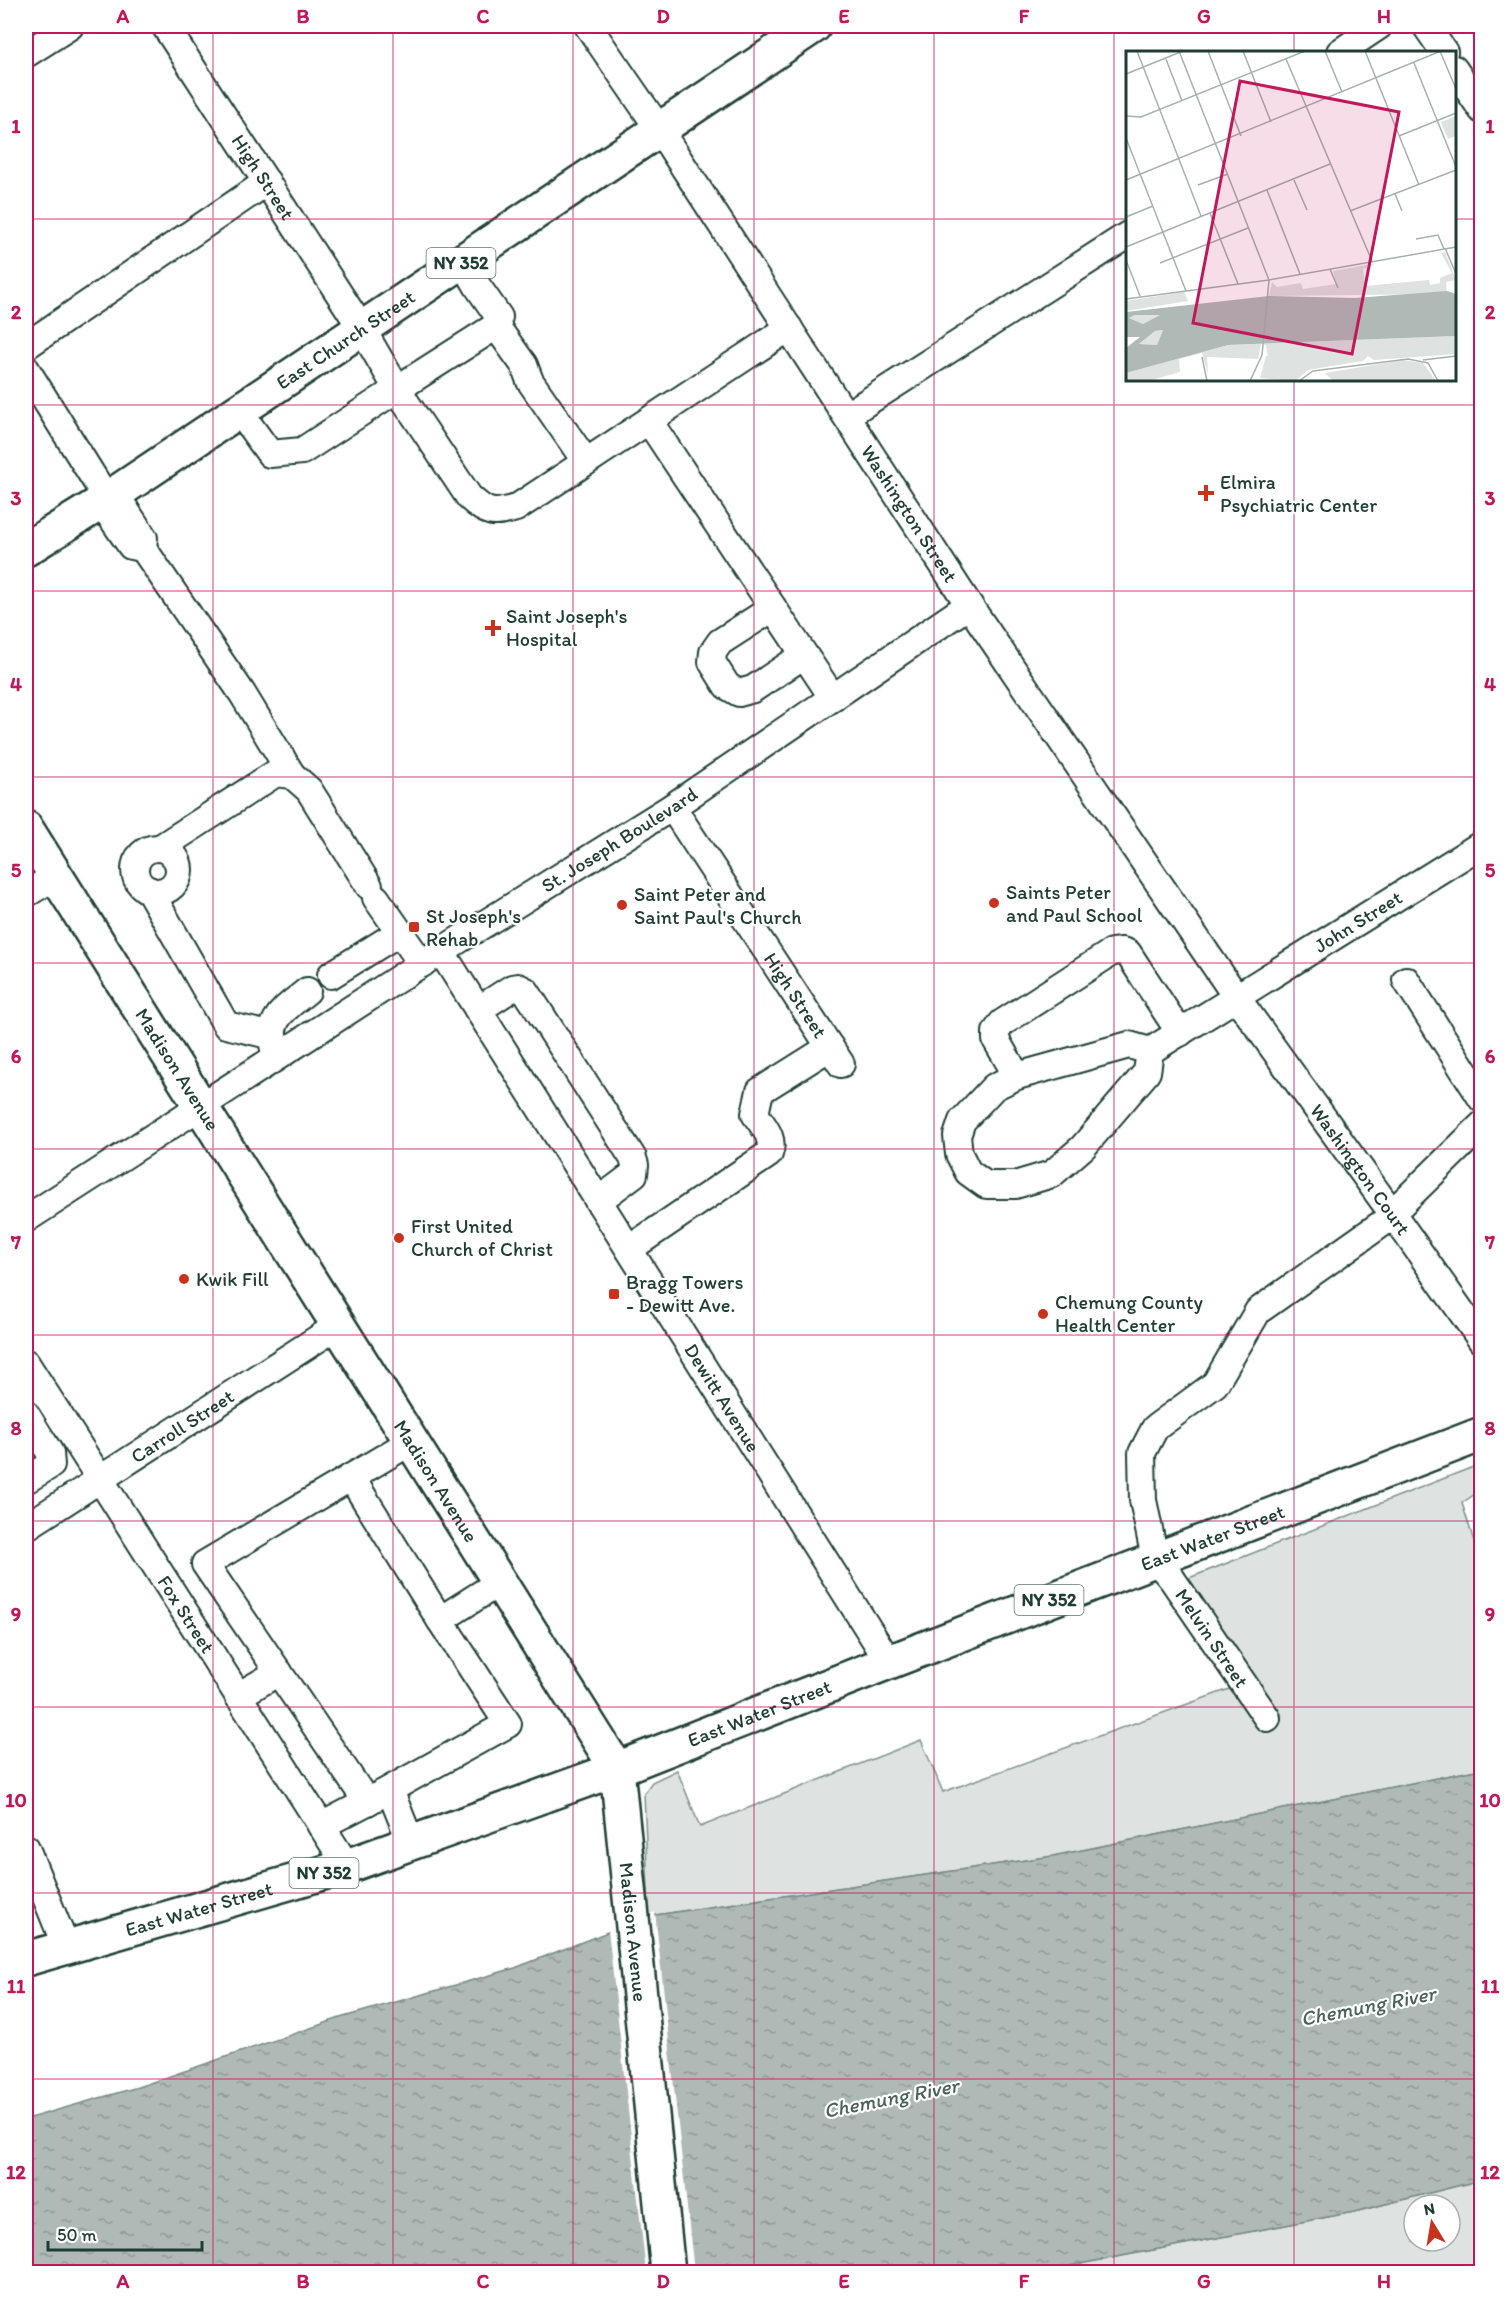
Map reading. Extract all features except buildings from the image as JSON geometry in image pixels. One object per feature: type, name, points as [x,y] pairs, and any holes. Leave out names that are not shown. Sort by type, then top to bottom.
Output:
[{"type":"main road","name":"East Church Street","points":[[26,549],[107,499],[362,329],[659,129],[801,29]]},
{"type":"main road","name":"Madison Avenue","points":[[26,828],[617,1769],[668,2272]]},
{"type":"main road","name":"East Water Street","points":[[26,1959],[347,1866],[617,1769],[1482,1434]]},
{"type":"street","points":[[26,54],[70,26]]},
{"type":"street","name":"High Street","points":[[165,26],[362,329],[397,389],[469,497],[481,508],[498,514],[516,508],[789,328]]},
{"type":"street","name":"Washington Street","points":[[588,26],[659,129],[969,606],[1237,998]]},
{"type":"street","points":[[1342,51],[1379,26]]},
{"type":"street","points":[[1426,26],[1443,51]]},
{"type":"street","points":[[1456,71],[1482,110]]},
{"type":"street","points":[[26,346],[267,182]]},
{"type":"street","points":[[846,415],[1126,236]]},
{"type":"street","points":[[239,411],[270,454],[302,451],[496,326],[500,317],[478,287],[463,261]]},
{"type":"street","points":[[496,326],[524,365],[530,381],[586,462]]},
{"type":"street","points":[[26,369],[107,499]]},
{"type":"street","points":[[649,421],[833,698]]},
{"type":"street","name":"Dewitt Avenue","points":[[107,499],[123,506],[144,538],[143,548],[242,693],[292,775],[309,790],[372,892],[400,932],[431,958],[478,1010],[889,1662]]},
{"type":"street","name":"St. Joseph Boulevard","points":[[26,1219],[202,1106],[275,1046],[431,958],[672,807],[969,606]]},
{"type":"street","points":[[773,608],[720,642],[713,652],[712,662],[727,686],[739,693],[753,689],[804,655]]},
{"type":"street","points":[[275,1046],[226,1025],[149,890],[138,882],[134,868],[140,854],[153,848],[160,848],[276,773],[292,775]]},
{"type":"street","name":"High Street","points":[[629,1249],[769,1154],[772,1146],[770,1137],[755,1114],[760,1091],[835,1055],[672,807]]},
{"type":"street","name":"John Street","points":[[1150,1051],[1482,844]]},
{"type":"street","points":[[26,894],[56,876]]},
{"type":"street","points":[[331,975],[400,932]]},
{"type":"street","points":[[1017,1076],[996,1040],[996,1032],[1002,1023],[1112,952],[1128,953],[1180,1033]]},
{"type":"street","points":[[1406,980],[1482,1099]]},
{"type":"street","points":[[478,1010],[512,988],[518,987],[526,991],[633,1158],[634,1174],[598,1201]]},
{"type":"street","points":[[275,1046],[272,1028],[276,1017],[307,991]]},
{"type":"street","name":"Washington Court","points":[[1237,998],[1482,1341]]},
{"type":"street","points":[[1129,1046],[1150,1051],[1147,1072],[1083,1147],[1052,1174],[1015,1185],[986,1185],[968,1172],[959,1154],[957,1136],[962,1121],[994,1087],[1017,1076],[1129,1046]]},
{"type":"street","points":[[1155,1559],[1143,1500],[1142,1453],[1155,1428],[1215,1384],[1258,1311],[1393,1214],[1482,1125]]},
{"type":"street","name":"Carroll Street","points":[[26,1527],[339,1325]]},
{"type":"street","name":"Fox Street","points":[[26,1363],[347,1866]]},
{"type":"street","points":[[26,1480],[51,1465],[50,1453],[26,1414],[49,1399]]},
{"type":"street","points":[[367,1802],[205,1564],[412,1442]]},
{"type":"street","points":[[321,1826],[508,1724],[351,1477]]},
{"type":"street","name":"Melvin Street","points":[[1155,1559],[1172,1579],[1267,1718]]},
{"type":"street","points":[[440,1620],[500,1582]]},
{"type":"street","points":[[238,1696],[279,1672]]},
{"type":"street","points":[[390,1790],[411,1843]]},
{"type":"street","points":[[26,1848],[66,1947]]},
{"type":"shaded area","points":[[1481,1464],[1478,1492],[1462,1503],[1481,1564],[1481,1769],[1053,1856],[649,1916],[644,1793],[652,1782],[677,1770],[700,1827],[921,1740],[943,1792],[1235,1687],[1189,1578]]},
{"type":"shaded area","points":[[1481,2180],[1481,2272],[1037,2272],[1354,2212],[1402,2200],[1402,2253],[1462,2253],[1462,2193],[1429,2193]]},
{"type":"water","name":"Chemung River","points":[[1481,1769],[1481,2180],[1429,2193],[1402,2193],[1402,2200],[1354,2212],[1037,2272],[26,2272],[26,2119],[138,2087],[340,2018],[515,1968],[649,1916],[1053,1856]]},
{"type":"pier","points":[[655,1912],[694,2272],[646,2272],[608,1929]]},
{"type":"place","name":"Elmira Psychiatric Center","points":[[1206,493]]},
{"type":"place","name":"Saint Joseph's Hospital","points":[[493,628]]},
{"type":"place","name":"Saints Peter and Paul School","points":[[994,903]]},
{"type":"place","name":"Saint Peter and Saint Paul's Church","points":[[622,905]]},
{"type":"place","name":"St Joseph's Rehab","points":[[414,927]]},
{"type":"place","name":"First United Church of Christ","points":[[399,1238]]},
{"type":"place","name":"Kwik Fill","points":[[184,1279]]},
{"type":"place","name":"Bragg Towers - Dewitt Ave.","points":[[614,1294]]},
{"type":"place","name":"Chemung County Health Center","points":[[1043,1314]]}]
